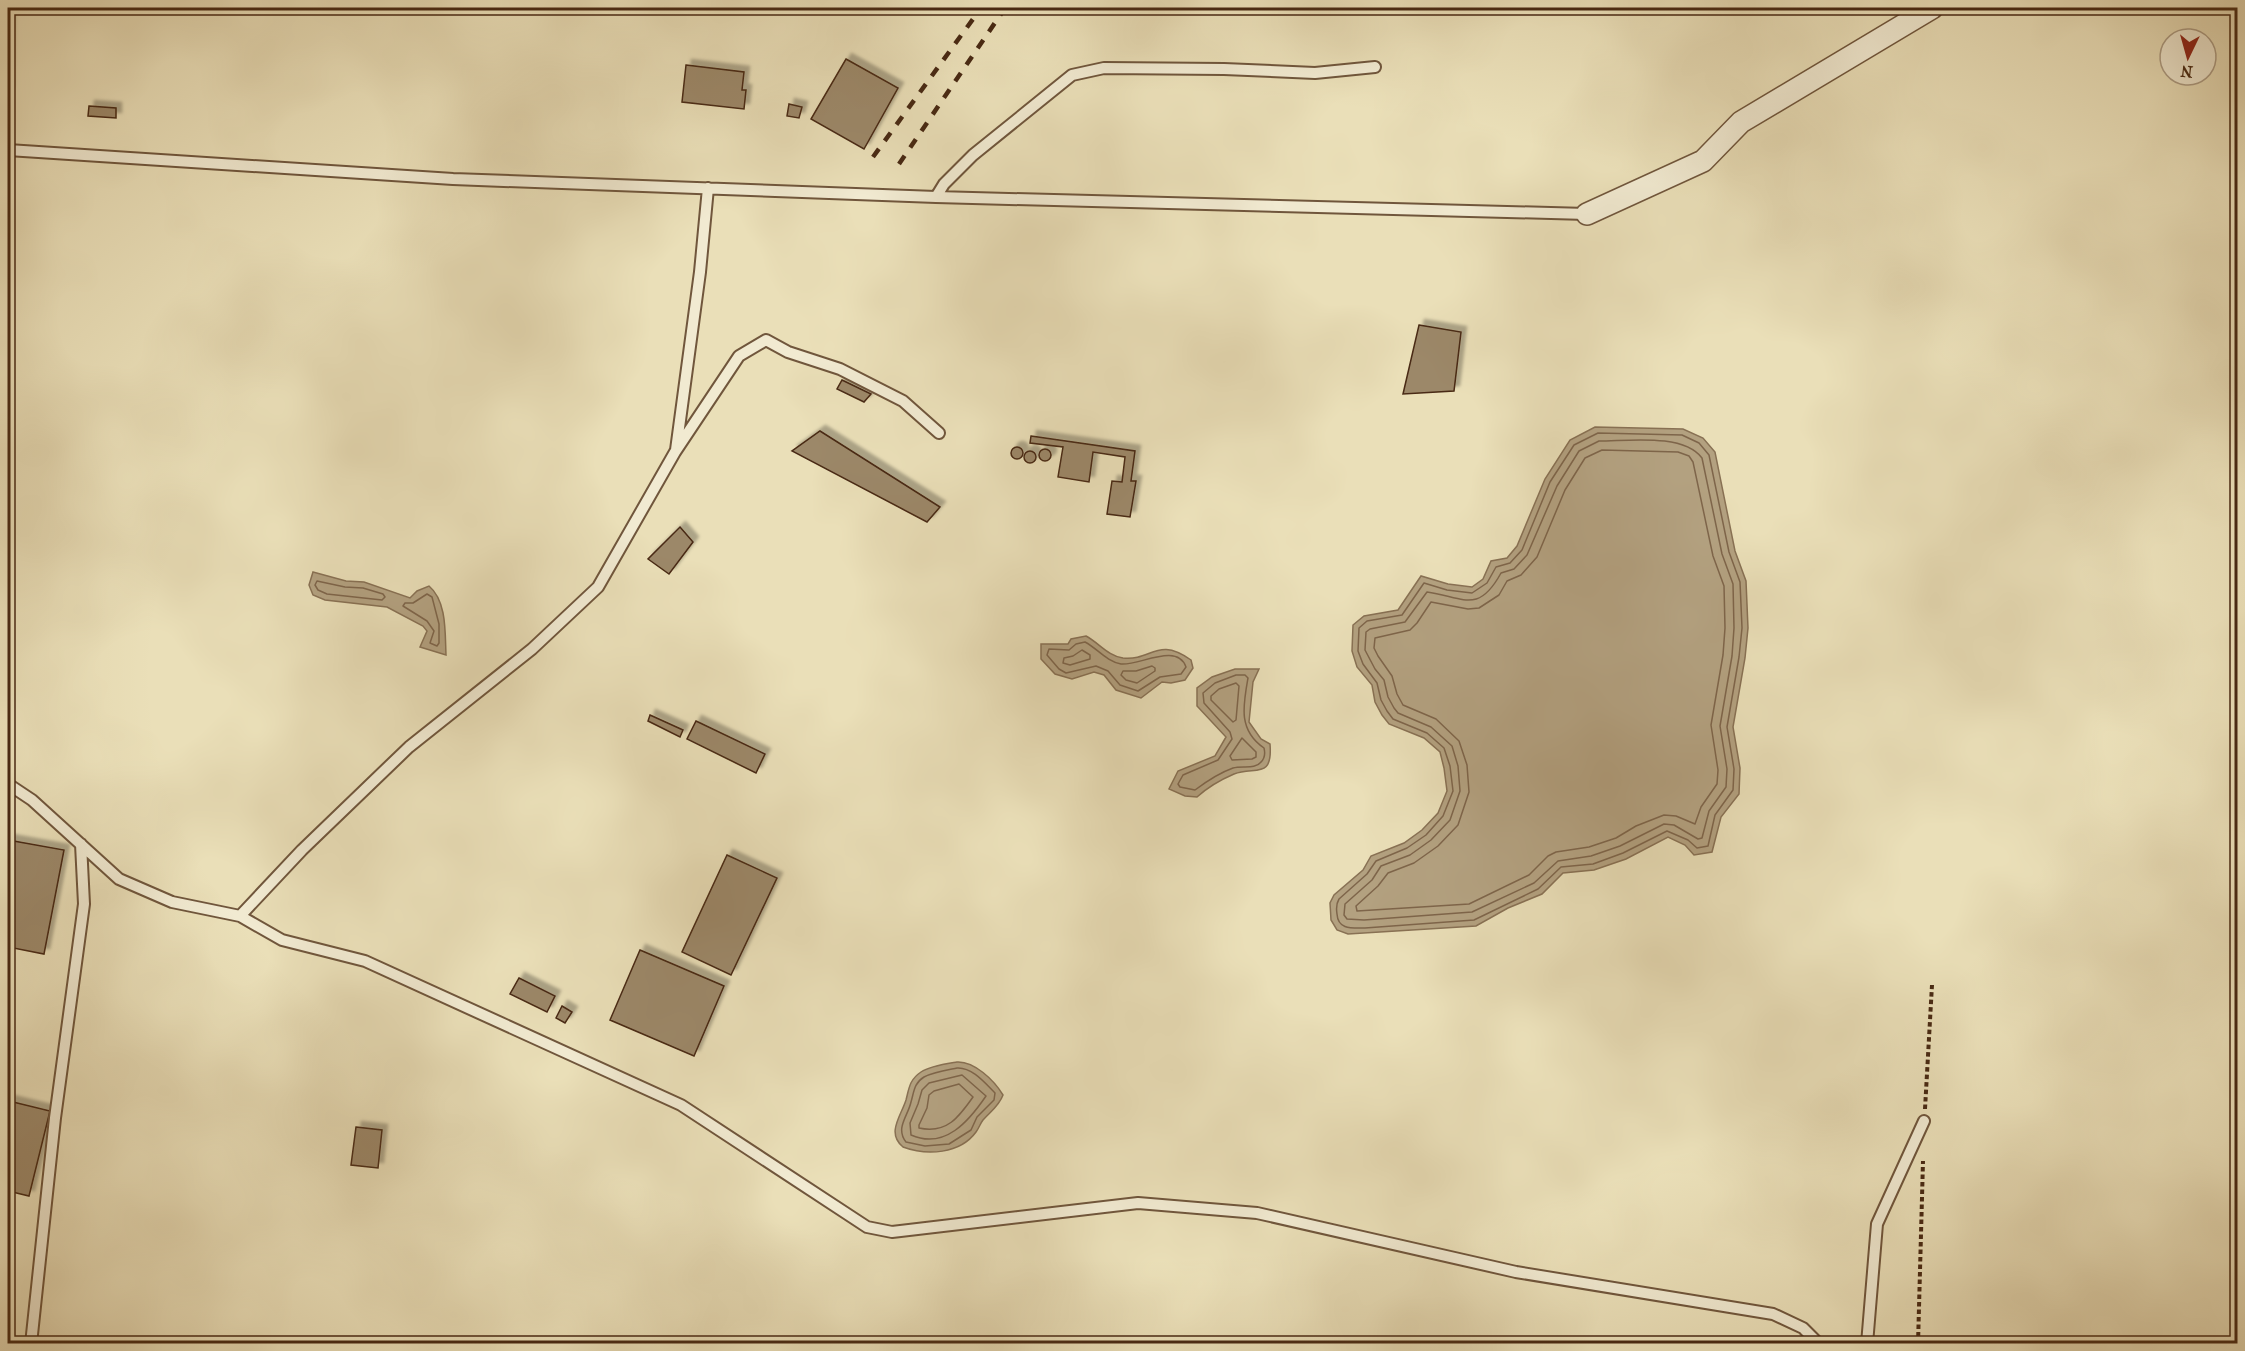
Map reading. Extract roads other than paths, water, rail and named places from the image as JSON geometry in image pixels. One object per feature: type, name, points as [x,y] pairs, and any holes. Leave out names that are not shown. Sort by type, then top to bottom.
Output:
[{"type":"street","points":[[1587,214],[1703,161],[1741,122],[1932,8]]},
{"type":"lane","points":[[936,197],[944,184],[973,155],[1072,75],[1104,68],[1224,69],[1315,73],[1375,67]]},
{"type":"lane","points":[[8,150],[453,179],[936,197],[1587,214]]},
{"type":"lane","points":[[675,452],[700,272],[708,188]]},
{"type":"lane","points":[[240,916],[302,850],[409,747],[532,649],[598,587],[675,452],[739,356],[766,340],[788,352],[840,369],[903,402],[939,433]]},
{"type":"lane","points":[[8,784],[32,800],[118,879],[172,902],[240,916],[282,940],[365,961],[681,1105],[867,1227],[892,1232],[1138,1203],[1257,1213],[1516,1272],[1773,1314],[1803,1328],[1819,1344]]},
{"type":"lane","points":[[31,1344],[55,1118],[84,904],[81,844]]},
{"type":"lane","points":[[1867,1344],[1877,1224],[1924,1121]]},
{"type":"water","points":[[1595,427],[1683,429],[1703,438],[1715,452],[1735,551],[1746,581],[1748,628],[1733,727],[1740,768],[1739,794],[1721,817],[1712,852],[1694,855],[1685,845],[1668,837],[1626,859],[1594,870],[1563,873],[1542,894],[1508,908],[1476,926],[1348,934],[1337,930],[1331,920],[1330,903],[1334,895],[1363,870],[1371,856],[1404,843],[1422,830],[1438,813],[1447,791],[1440,752],[1424,738],[1389,724],[1382,715],[1375,702],[1372,685],[1357,667],[1352,651],[1353,625],[1364,616],[1398,610],[1421,576],[1448,584],[1472,587],[1483,579],[1491,561],[1507,558],[1517,546],[1545,479],[1570,440]]},
{"type":"water","points":[[313,572],[346,581],[364,582],[410,598],[417,591],[429,586],[435,592],[442,609],[446,655],[420,647],[427,631],[423,626],[387,607],[325,600],[313,595],[309,585]]},
{"type":"water","points":[[1086,636],[1118,657],[1133,658],[1155,651],[1170,650],[1191,660],[1193,668],[1185,680],[1162,682],[1141,698],[1116,690],[1104,675],[1094,672],[1072,679],[1055,674],[1041,659],[1041,644],[1068,644],[1071,639]]},
{"type":"water","points":[[1235,669],[1259,669],[1253,682],[1249,722],[1261,739],[1270,744],[1269,763],[1261,770],[1229,776],[1197,797],[1185,796],[1169,789],[1178,771],[1215,756],[1226,737],[1197,706],[1197,688],[1212,677]]},
{"type":"water","points":[[957,1062],[977,1068],[989,1078],[1003,1095],[999,1102],[976,1132],[961,1145],[932,1152],[903,1147],[898,1142],[895,1130],[912,1081],[925,1070]]},
{"type":"railway","points":[[873,157],[981,8]]},
{"type":"railway","points":[[899,164],[1005,8]]}]
